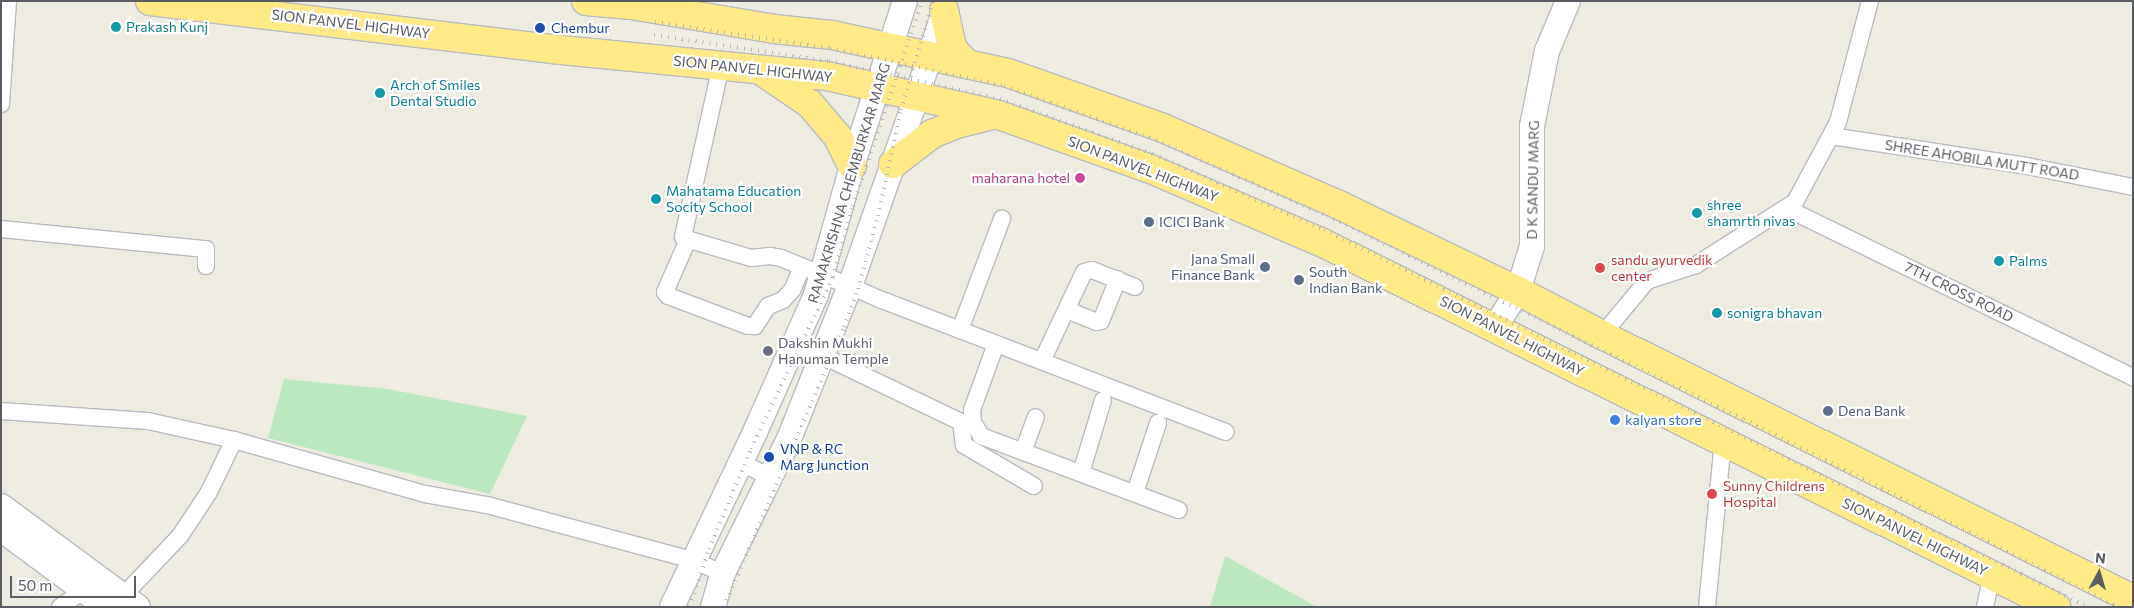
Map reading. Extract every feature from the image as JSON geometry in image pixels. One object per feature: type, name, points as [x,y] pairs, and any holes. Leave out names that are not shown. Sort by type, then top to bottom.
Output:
[{"type":"highway","name":"SION PANVEL HIGHWAY","points":[[150,1],[551,49],[827,76],[996,114],[1166,176],[1321,242],[2056,607]]},
{"type":"highway","points":[[586,1],[631,6],[774,29],[832,35],[1008,73],[1163,128],[1339,205],[1518,291],[1602,335],[2133,599]]},
{"type":"highway","points":[[945,6],[950,43],[955,52],[967,64]]},
{"type":"highway","points":[[759,69],[810,104],[838,136],[852,166]]},
{"type":"highway","points":[[893,164],[932,134],[957,124],[996,114]]},
{"type":"main road","name":"RAMAKRISHNA CHEMBURKAR MARG","points":[[672,607],[794,342],[812,271],[852,166],[906,1]]},
{"type":"main road","name":"D K SANDU MARG","points":[[1495,327],[1518,291],[1532,246],[1532,126],[1546,51],[1568,1]]},
{"type":"main road","name":"RAMAKRISHNA CHEMBURKAR MARG","points":[[713,607],[723,573],[790,439],[850,286],[918,96],[945,6]]},
{"type":"main road","points":[[1,506],[92,585]]},
{"type":"main road","points":[[1,529],[122,603]]},
{"type":"street","points":[[1,104],[8,1]]},
{"type":"street","points":[[1602,335],[1646,281],[1696,266],[1795,202],[1838,122],[1870,1]]},
{"type":"street","points":[[683,237],[721,66]]},
{"type":"street","name":"SHREE AHOBILA MUTT ROAD","points":[[1830,136],[2027,166],[2133,187]]},
{"type":"street","name":"7TH CROSS ROAD","points":[[1786,208],[2133,377]]},
{"type":"street","points":[[960,330],[1002,219]]},
{"type":"street","points":[[1,229],[206,249],[206,266]]},
{"type":"street","points":[[812,271],[783,300],[768,306],[755,326],[748,326],[668,296],[665,292],[686,242],[690,240],[751,258],[770,256],[781,258],[960,330],[1226,432]]},
{"type":"street","points":[[1042,362],[1084,272],[1092,270],[1135,287]]},
{"type":"street","points":[[1067,310],[1101,322],[1118,280]]},
{"type":"street","points":[[794,342],[961,422],[964,445],[1034,486]]},
{"type":"street","points":[[996,344],[972,410],[973,422],[981,436],[1179,510]]},
{"type":"street","points":[[1081,474],[1103,400]]},
{"type":"street","points":[[1,411],[148,421],[234,440],[425,494],[487,506],[692,560],[723,573]]},
{"type":"street","points":[[1023,452],[1036,417]]},
{"type":"street","points":[[1135,494],[1158,423]]},
{"type":"street","points":[[122,603],[180,536],[209,492],[234,440]]},
{"type":"street","points":[[1707,607],[1724,442]]},
{"type":"street","points":[[740,462],[770,477]]},
{"type":"street","points":[[1984,607],[1992,575]]},
{"type":"street","points":[[60,607],[92,585]]},
{"type":"green space","points":[[284,379],[388,389],[527,416],[490,494],[268,438]]},
{"type":"green space","points":[[1225,556],[1317,607],[1210,607]]},
{"type":"railway","points":[[690,607],[709,549],[751,449],[833,277],[853,206],[922,1]]},
{"type":"railway","points":[[724,607],[844,327],[858,289],[878,216],[901,110],[933,1]]},
{"type":"railway","points":[[655,22],[830,48],[1004,86],[1156,140],[1327,216],[1744,419],[2118,607]]},
{"type":"railway","points":[[654,35],[829,61],[1000,99],[1153,154],[1324,230],[2088,607]]},
{"type":"place","name":"Prakash Kunj","points":[[116,27]]},
{"type":"place","name":"Chembur","points":[[540,28]]},
{"type":"place","name":"Arch of Smiles Dental Studio","points":[[380,93]]},
{"type":"place","name":"maharana hotel","points":[[1080,178]]},
{"type":"place","name":"Mahatama Education Socity School","points":[[656,199]]},
{"type":"place","name":"shree shamrth nivas","points":[[1697,213]]},
{"type":"place","name":"ICICI Bank","points":[[1149,222]]},
{"type":"place","name":"Palms","points":[[1999,261]]},
{"type":"place","name":"Jana Small Finance Bank","points":[[1265,267]]},
{"type":"place","name":"sandu ayurvedik center","points":[[1600,268]]},
{"type":"place","name":"South Indian Bank","points":[[1299,280]]},
{"type":"place","name":"sonigra bhavan","points":[[1717,313]]},
{"type":"place","name":"Dakshin Mukhi Hanuman Temple","points":[[768,351]]},
{"type":"place","name":"Dena Bank","points":[[1828,411]]},
{"type":"place","name":"kalyan store","points":[[1615,420]]},
{"type":"place","name":"VNP & RC Marg Junction","points":[[769,457]]},
{"type":"place","name":"Sunny Childrens Hospital","points":[[1712,494]]}]
